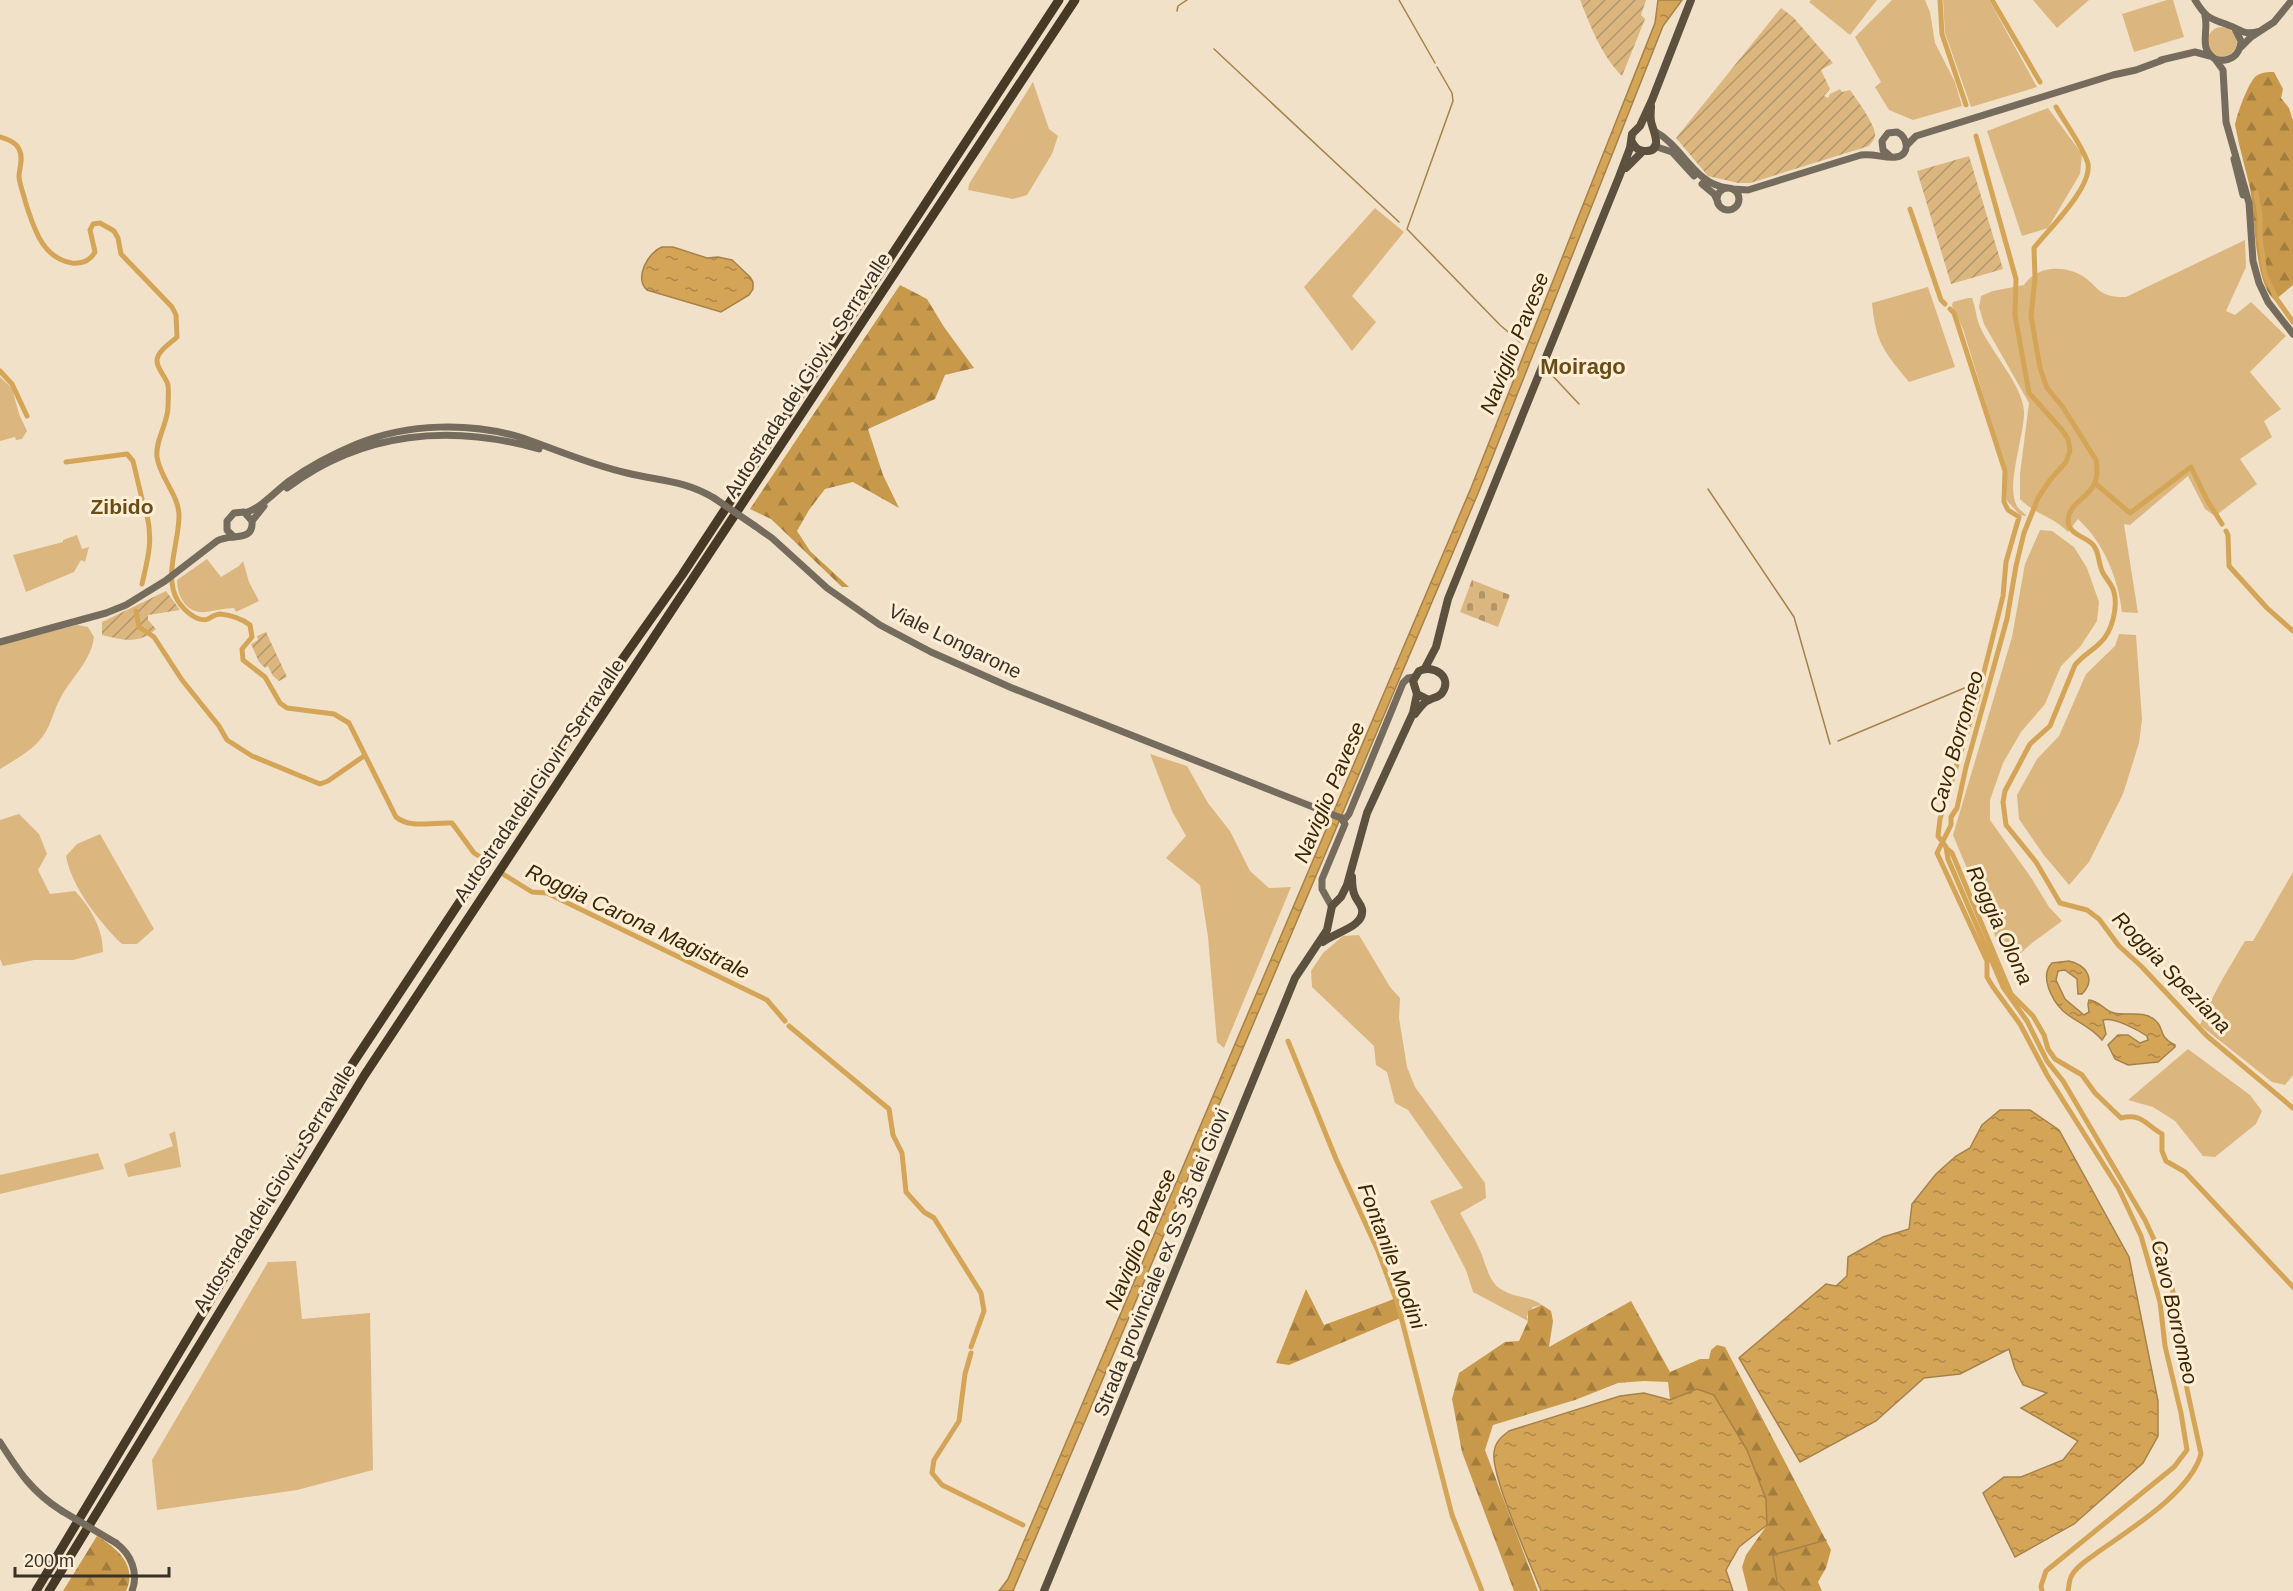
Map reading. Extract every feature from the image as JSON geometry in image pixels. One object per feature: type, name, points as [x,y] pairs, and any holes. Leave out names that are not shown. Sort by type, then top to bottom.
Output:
[{"type":"highway","name":"Autostrada dei Giovi - Serravalle","points":[[36,1591],[369,1039],[592,702],[682,575],[1059,0]]},
{"type":"highway","name":"Autostrada dei Giovi - Serravalle","points":[[49,1591],[364,1076],[1076,0]]},
{"type":"main road","points":[[1339,899],[1350,897],[1359,903],[1362,909],[1358,923],[1351,927],[1338,925],[1322,889],[1322,879],[1345,824],[1341,818],[1349,814],[1403,682],[1425,668],[1436,648],[1448,598],[1619,177],[1632,142],[1632,134],[1640,126],[1652,100],[1691,0]]},
{"type":"main road","points":[[2195,0],[2205,16],[2204,46],[2222,67],[2224,74],[2226,122],[2235,170],[2251,224],[2253,261],[2259,283],[2268,302],[2293,334]]},
{"type":"main road","points":[[2224,74],[2232,58],[2240,49],[2274,22],[2292,0]]},
{"type":"main road","points":[[2205,16],[2246,33],[2260,31]]},
{"type":"main road","points":[[2185,53],[2200,42],[2212,27],[2223,24]]},
{"type":"main road","points":[[2235,29],[2240,36],[2240,49]]},
{"type":"main road","points":[[1640,126],[1647,125],[1676,147],[1706,182],[1741,191],[1861,155],[1875,147],[1883,137],[1891,132],[1916,136],[2114,75],[2141,64],[2198,51],[2212,58],[2225,60],[2232,58]]},
{"type":"main road","points":[[1652,100],[1651,119],[1657,138],[1654,146]]},
{"type":"main road","points":[[1901,134],[1906,139],[1907,145]]},
{"type":"main road","points":[[1861,155],[1876,154],[1891,157],[1901,155],[1916,136]]},
{"type":"main road","points":[[1883,137],[1882,148],[1891,157]]},
{"type":"main road","points":[[1632,142],[1636,148],[1643,151]]},
{"type":"main road","points":[[1619,177],[1632,160],[1654,146],[1674,153],[1714,194],[1720,207],[1727,210],[1735,208],[1752,189]]},
{"type":"main road","points":[[1718,202],[1720,192],[1731,189]]},
{"type":"main road","points":[[1731,189],[1738,195],[1739,202]]},
{"type":"main road","name":"Viale Longarone","points":[[245,513],[309,468],[361,442],[416,429],[444,427],[493,430],[522,438],[626,473],[680,482],[698,489],[772,538],[827,588],[880,624],[932,652],[1021,692],[1341,818]]},
{"type":"main road","name":"Viale Longarone","points":[[252,521],[259,510],[315,470],[364,448],[408,437],[442,434],[495,438],[597,464]]},
{"type":"main road","points":[[0,642],[106,613],[146,594],[217,541],[225,537],[243,537],[248,534],[252,530],[252,521],[245,513],[234,513],[227,521],[217,541]]},
{"type":"main road","points":[[226,527],[234,537]]},
{"type":"main road","points":[[1425,668],[1438,671],[1436,648]]},
{"type":"main road","name":"Strada provinciale ex SS 35 dei Giovi","points":[[1408,726],[1424,703],[1439,696],[1444,689],[1444,681],[1438,671]]},
{"type":"main road","name":"Strada provinciale ex SS 35 dei Giovi","points":[[1044,1591],[1295,978],[1329,927],[1331,910],[1347,885],[1367,813],[1408,726],[1417,694],[1413,686],[1414,677]]},
{"type":"main road","points":[[1417,694],[1429,699]]},
{"type":"main road","name":"Strada provinciale ex SS 35 dei Giovi","points":[[1352,864],[1353,888],[1359,903]]},
{"type":"main road","name":"Strada provinciale ex SS 35 dei Giovi","points":[[1315,949],[1330,936],[1351,927]]},
{"type":"main road","points":[[0,1442],[36,1493],[128,1554],[135,1573],[132,1591]]},
{"type":"green space","points":[[1580,0],[1646,0],[1641,15],[1645,19],[1622,76],[1602,50]]},
{"type":"green space","points":[[1811,0],[1877,0],[1850,35],[1809,2]]},
{"type":"green space","points":[[1892,0],[1925,0],[1930,12],[1935,43],[1955,82],[1962,106],[1913,120],[1889,110],[1875,87],[1881,82],[1855,37]]},
{"type":"green space","points":[[1943,0],[1989,0],[2037,87],[1971,107],[1945,33]]},
{"type":"green space","points":[[2033,0],[2089,0],[2057,28]]},
{"type":"green space","points":[[2173,0],[2184,37],[2134,52],[2122,14]]},
{"type":"green space","points":[[1781,8],[1793,17],[1833,63],[1821,70],[1830,89],[1824,96],[1828,98],[1830,94],[1840,89],[1842,92],[1850,90],[1871,123],[1875,133],[1874,138],[1869,146],[1750,183],[1738,183],[1708,176],[1676,138]]},
{"type":"green space","points":[[2222,27],[2228,28],[2236,36],[2236,48],[2228,56],[2222,57],[2216,56],[2208,48],[2207,42],[2208,36],[2216,28]]},
{"type":"green space","points":[[2274,72],[2283,89],[2281,98],[2289,108],[2293,121],[2293,285],[2275,300],[2268,292],[2259,265],[2250,188],[2235,125],[2243,99],[2253,80],[2260,74]]},
{"type":"green space","points":[[1033,82],[1049,129],[1058,136],[1052,154],[1027,195],[1013,199],[968,190],[969,184]]},
{"type":"green space","points":[[2048,108],[2082,154],[2080,174],[2048,228],[2022,236],[1987,131]]},
{"type":"green space","points":[[1969,156],[2003,269],[1951,284],[1917,171]]},
{"type":"green space","points":[[1375,208],[1404,232],[1352,296],[1376,322],[1352,351],[1304,287]]},
{"type":"green space","points":[[2245,240],[2246,267],[2226,311],[2235,315],[2251,302],[2286,336],[2250,372],[2281,409],[2264,421],[2272,437],[2240,459],[2257,484],[2215,516],[2205,509],[2188,476],[2130,525],[2124,524],[2138,613],[2122,612],[2117,586],[2108,562],[2087,528],[2078,519],[2068,532],[2020,499],[2020,474],[2029,403],[1984,324],[1979,307],[1981,296],[1993,291],[2024,285],[2030,278],[2044,271],[2061,269],[2077,273],[2106,294],[2126,297]]},
{"type":"green space","points":[[900,285],[927,299],[974,368],[945,375],[935,399],[868,429],[883,475],[899,508],[853,482],[825,489],[809,510],[797,531],[810,551],[849,587],[842,587],[771,519],[750,509]]},
{"type":"green space","points":[[1928,287],[1955,367],[1909,382],[1893,362],[1879,338],[1872,303]]},
{"type":"green space","points":[[1972,298],[1981,329],[2013,381],[2022,402],[2023,421],[2013,486],[2017,506],[2027,516],[2020,515],[2007,501],[2006,471],[1963,329],[1952,306],[1953,302]]},
{"type":"green space","points":[[0,377],[12,388],[19,414],[27,431],[22,439],[16,440],[15,437],[0,441]]},
{"type":"green space","points":[[2040,530],[2052,531],[2074,547],[2087,568],[2099,602],[2097,621],[2080,647],[2061,666],[2045,704],[2021,732],[2003,763],[1990,800],[1990,820],[2049,907],[2062,921],[2011,962],[2002,952],[1953,835],[2012,637],[2025,564]]},
{"type":"green space","points":[[77,535],[82,549],[89,547],[85,562],[81,560],[74,572],[26,592],[13,555],[63,542]]},
{"type":"green space","points":[[207,559],[221,577],[243,561],[249,582],[259,601],[236,612],[234,608],[194,611],[186,605],[178,591],[177,580]]},
{"type":"green space","points":[[1472,580],[1510,595],[1498,627],[1460,612]]},
{"type":"green space","points":[[166,591],[180,610],[148,615],[148,620],[156,629],[150,634],[130,640],[102,635],[102,622]]},
{"type":"green space","points":[[77,625],[88,627],[94,637],[89,654],[61,697],[42,737],[25,753],[0,769],[0,645]]},
{"type":"green space","points":[[266,632],[287,677],[279,681],[273,676],[268,666],[265,668],[259,662],[251,644],[258,640],[257,636]]},
{"type":"green space","points":[[2119,634],[2136,635],[2142,719],[2139,743],[2123,794],[2089,862],[2069,885],[2043,854],[2019,819],[2017,795],[2037,759],[2059,736],[2086,674],[2115,646]]},
{"type":"green space","points":[[1150,754],[1187,766],[1208,803],[1230,831],[1250,871],[1269,888],[1291,887],[1224,1048],[1217,1042],[1208,937],[1200,885],[1166,858],[1186,836],[1172,811]]},
{"type":"green space","points":[[19,814],[39,834],[47,854],[38,870],[50,894],[75,891],[95,919],[101,935],[103,952],[73,960],[34,960],[3,966],[0,959],[0,820]]},
{"type":"green space","points":[[100,834],[154,929],[137,944],[122,944],[105,926],[80,891],[69,868],[66,856],[77,844]]},
{"type":"green space","points":[[2293,872],[2293,1075],[2285,1085],[2272,1082],[2200,1025],[2215,992],[2245,941],[2253,941]]},
{"type":"green space","points":[[1359,935],[1390,987],[1400,998],[1399,1018],[1407,1067],[1415,1087],[1485,1183],[1486,1198],[1460,1213],[1478,1246],[1489,1274],[1495,1284],[1504,1291],[1542,1305],[1533,1307],[1527,1316],[1528,1321],[1473,1292],[1466,1270],[1430,1201],[1463,1188],[1408,1110],[1395,1103],[1387,1072],[1376,1065],[1374,1046],[1312,987],[1311,971],[1323,953],[1343,936]]},
{"type":"green space","points":[[2188,1049],[2250,1095],[2262,1111],[2256,1124],[2215,1157],[2203,1156],[2175,1121],[2153,1107],[2128,1100]]},
{"type":"green space","points":[[175,1131],[181,1167],[128,1177],[124,1164],[173,1146],[169,1134]]},
{"type":"green space","points":[[98,1153],[104,1169],[0,1194],[0,1175]]},
{"type":"green space","points":[[296,1261],[302,1319],[370,1313],[373,1470],[297,1490],[157,1510],[152,1460],[268,1262]]},
{"type":"green space","points":[[1306,1289],[1324,1325],[1405,1295],[1410,1314],[1289,1365],[1276,1363]]},
{"type":"green space","points":[[1631,1301],[1670,1372],[1700,1359],[1709,1359],[1711,1350],[1717,1345],[1725,1347],[1831,1550],[1826,1568],[1818,1582],[1822,1591],[1748,1591],[1742,1567],[1746,1555],[1767,1525],[1747,1450],[1730,1424],[1696,1389],[1670,1400],[1668,1382],[1644,1381],[1618,1383],[1575,1400],[1493,1425],[1485,1450],[1538,1591],[1514,1591],[1462,1452],[1452,1399],[1459,1373],[1505,1342],[1519,1341],[1528,1321],[1528,1311],[1542,1305],[1551,1311],[1553,1321],[1549,1347]]},
{"type":"green space","points":[[97,1536],[112,1546],[124,1559],[129,1574],[126,1591],[63,1591]]},
{"type":"water","points":[[1658,0],[1682,0],[1663,26],[1479,491],[1013,1591],[999,1591],[1008,1579],[1471,488],[1655,23]]},
{"type":"water","points":[[662,247],[673,247],[707,258],[718,257],[732,260],[750,277],[753,289],[749,295],[721,312],[647,290],[642,279],[644,266],[652,254]]},
{"type":"water","points":[[2069,961],[2081,966],[2088,974],[2086,989],[2082,994],[2078,994],[2077,979],[2065,970],[2058,971],[2056,980],[2065,999],[2084,1015],[2089,1012],[2089,1000],[2114,1013],[2146,1015],[2158,1023],[2163,1035],[2175,1047],[2158,1062],[2128,1065],[2115,1059],[2108,1045],[2118,1035],[2128,1035],[2140,1043],[2148,1040],[2147,1036],[2113,1020],[2103,1020],[2106,1034],[2102,1040],[2063,1011],[2048,988],[2047,974],[2052,963]]},
{"type":"water","points":[[2000,1110],[2030,1110],[2059,1130],[2129,1257],[2158,1401],[2158,1436],[2143,1463],[2074,1524],[2015,1557],[1983,1493],[2004,1477],[2021,1477],[2063,1460],[2078,1441],[2021,1408],[2047,1393],[2023,1385],[2009,1349],[1960,1374],[1924,1378],[1876,1421],[1800,1462],[1739,1358],[1826,1284],[1836,1286],[1847,1276],[1848,1257],[1883,1237],[1909,1229],[1912,1204],[1936,1174],[1956,1156],[1970,1148],[1982,1125]]},
{"type":"water","points":[[1697,1389],[1714,1395],[1747,1450],[1766,1499],[1767,1525],[1739,1547],[1726,1570],[1733,1591],[1541,1591],[1499,1481],[1494,1453],[1499,1440],[1509,1431],[1620,1396],[1644,1393],[1670,1400]]},
{"type":"waterway","points":[[1177,11],[1178,6],[1187,0]]},
{"type":"waterway","points":[[1399,0],[1435,63]]},
{"type":"waterway","name":"Cavo Borromeo","points":[[1940,0],[1942,34],[1966,105]]},
{"type":"waterway","name":"Roggia Speziana","points":[[1992,0],[2040,82]]},
{"type":"waterway","points":[[1214,49],[1399,222]]},
{"type":"waterway","name":"Naviglio Pavese","points":[[1437,67],[1452,93],[1453,101],[1407,229],[1500,325],[1520,342]]},
{"type":"waterway","name":"Roggia Speziana","points":[[2056,107],[2083,151],[2088,164],[2087,174],[2076,196],[2034,248],[2035,278],[2031,316],[2040,368],[2047,388],[2062,406],[2096,460],[2095,482],[2091,490],[2074,506],[2068,520],[2070,528],[2095,548],[2102,571],[2113,589],[2115,605],[2108,633],[2075,665],[2050,726],[2030,744],[2005,791],[2003,802],[2006,825],[2036,862],[2060,903],[2087,910],[2099,919],[2119,946],[2207,1036],[2293,1108]]},
{"type":"waterway","name":"Cavo Borromeo","points":[[1976,136],[2016,279],[2015,315],[2029,393],[2062,430],[2068,439],[2070,451],[2066,462],[2038,498],[2024,533],[2007,619],[1957,808],[1951,817],[1951,825],[1937,853],[1987,961],[1987,977],[2020,1024],[2047,1075],[2119,1189],[2141,1236],[2160,1302],[2165,1346],[2187,1450],[2174,1467],[2046,1571],[2041,1586],[2042,1591]]},
{"type":"waterway","name":"Roggia Carona Magistrale","points":[[0,137],[18,147],[21,159],[19,177],[21,187],[32,223],[46,248],[62,260],[72,263],[85,261],[95,252],[90,230],[93,224],[100,223],[114,231],[121,254],[172,307],[176,315],[177,337],[162,351],[157,361],[168,385],[168,408],[159,439],[157,457],[178,508],[172,571],[174,592],[178,601],[199,619],[204,620],[220,614],[228,615],[250,625],[252,637],[242,649],[243,660],[265,677],[280,703],[287,708],[334,714],[349,723],[396,817],[415,824],[452,823],[474,853],[482,858]]},
{"type":"waterway","points":[[2256,193],[2265,275],[2276,298],[2293,322]]},
{"type":"waterway","points":[[1910,209],[1941,300],[1945,304]]},
{"type":"waterway","points":[[1950,309],[1954,313],[2005,471],[2004,502],[2008,510],[2019,517],[2006,562],[2003,596],[1978,696],[1940,819],[1938,836],[1946,847],[1948,859],[2003,987],[2027,1021],[2047,1061],[2063,1081],[2145,1220],[2169,1272],[2178,1318],[2187,1389],[2201,1454],[2195,1468],[2172,1496],[2073,1573],[2068,1591]]},
{"type":"waterway","points":[[0,371],[12,384],[27,416]]},
{"type":"waterway","points":[[1550,373],[1579,404]]},
{"type":"waterway","points":[[66,462],[127,454],[133,461],[142,499]]},
{"type":"waterway","points":[[2096,484],[2130,513],[2191,467],[2222,524]]},
{"type":"waterway","points":[[1708,489],[1794,617],[1830,744]]},
{"type":"waterway","points":[[142,584],[150,541],[147,515]]},
{"type":"waterway","points":[[2226,531],[2229,566],[2267,608],[2293,631]]},
{"type":"waterway","points":[[136,611],[139,627],[154,637],[182,680],[219,726],[227,740],[252,756],[320,784],[364,756]]},
{"type":"waterway","points":[[1838,741],[1974,684],[1980,686]]},
{"type":"waterway","name":"Roggia Olona","points":[[1947,849],[1952,853],[2011,994],[2033,1016],[2055,1059],[2082,1075],[2095,1093],[2121,1118],[2139,1118],[2162,1134],[2162,1151],[2166,1161],[2185,1172],[2293,1287]]},
{"type":"waterway","name":"Roggia Carona Magistrale","points":[[503,874],[532,892],[547,893],[767,1000],[785,1021]]},
{"type":"waterway","name":"Roggia Carona Magistrale","points":[[789,1026],[889,1109],[893,1135],[902,1153],[906,1192],[924,1212],[934,1218],[981,1293],[984,1311],[971,1347]]},
{"type":"waterway","name":"Fontanile Modini","points":[[1288,1041],[1336,1159],[1378,1251],[1398,1305],[1452,1515],[1482,1591]]},
{"type":"waterway","name":"Roggia Carona Magistrale","points":[[971,1353],[965,1374],[959,1421],[934,1460],[932,1473],[942,1485],[1023,1525]]},
{"type":"waterway","points":[[1785,1591],[1777,1582],[1773,1555],[1826,1540]]},
{"type":"district","name":"Moirago","points":[[1583,366]]},
{"type":"district","name":"Zibido","points":[[122,506]]}]
